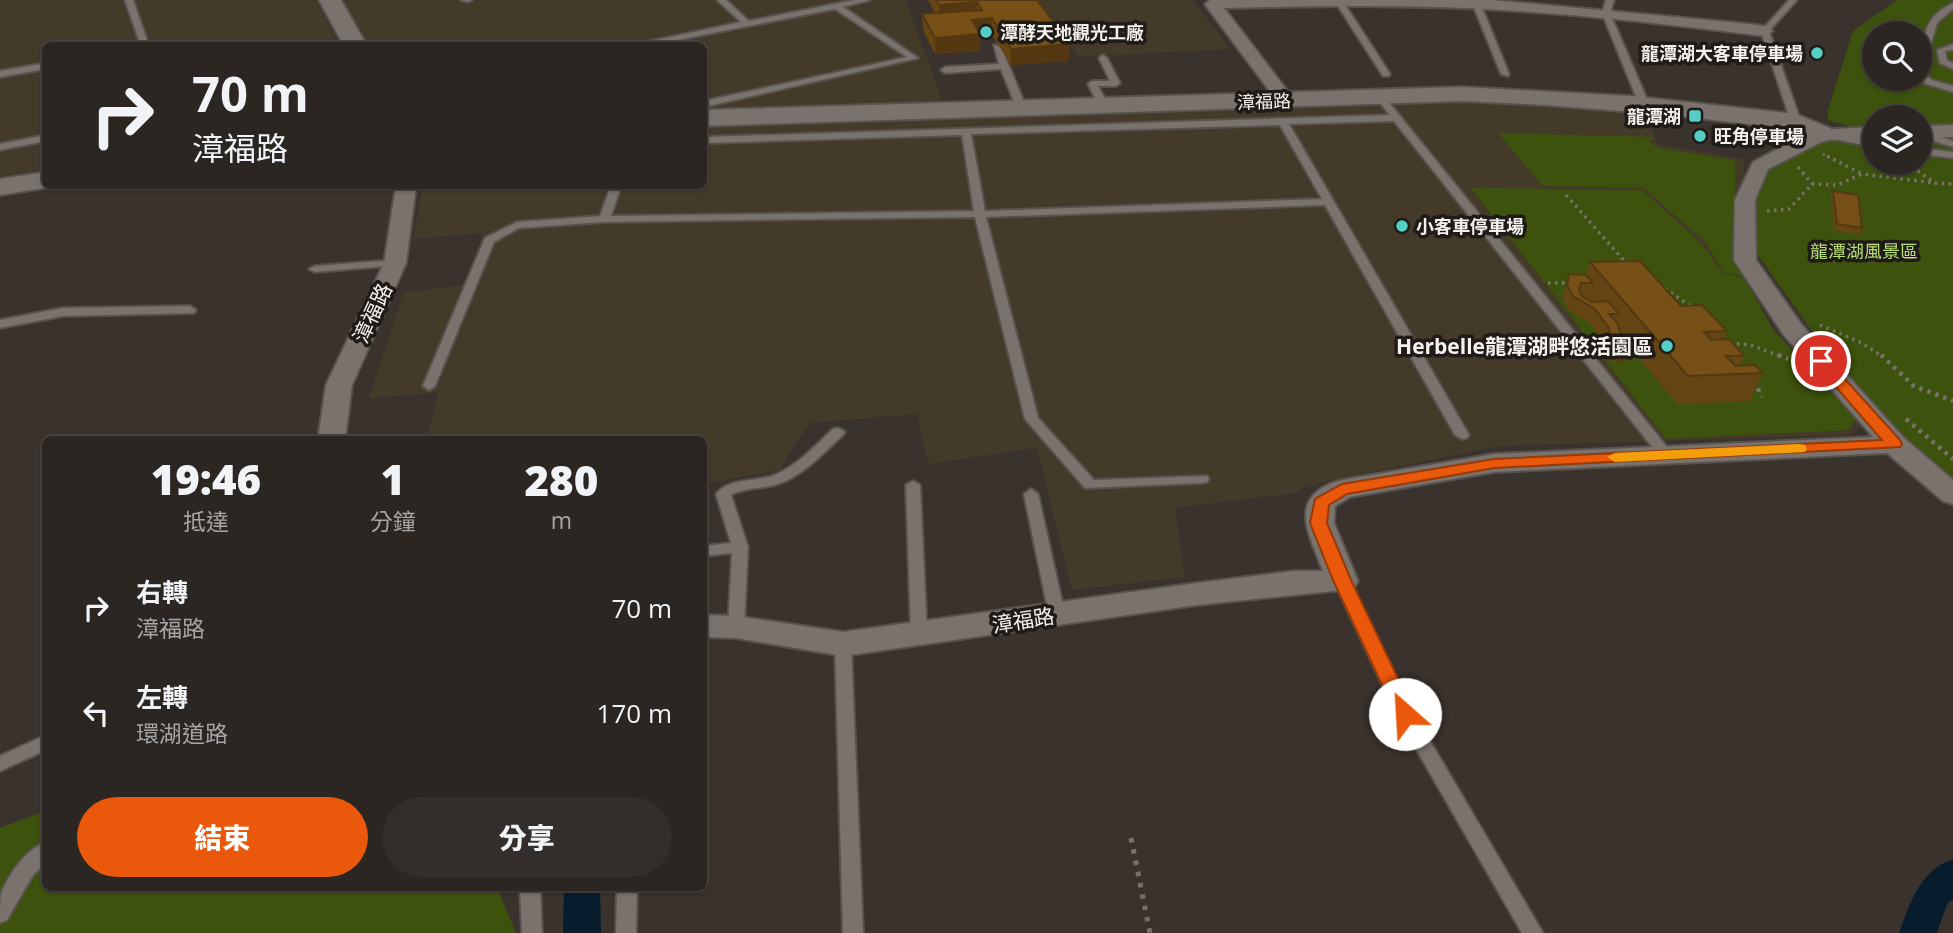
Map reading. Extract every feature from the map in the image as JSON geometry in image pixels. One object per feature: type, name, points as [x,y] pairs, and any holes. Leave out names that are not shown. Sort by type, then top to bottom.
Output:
[{"type":"street","points":[[330,0],[354,42]]},
{"type":"street","points":[[1211,2],[1338,0],[1608,6],[1765,32]]},
{"type":"street","points":[[1211,2],[1284,111]]},
{"type":"street","name":"漳福路","points":[[707,118],[1104,106],[1284,111],[1383,85],[1644,104],[1796,122],[1826,141]]},
{"type":"street","points":[[1932,132],[1953,131]]},
{"type":"street","points":[[1862,136],[1826,141],[1760,166],[1745,200],[1745,260],[1792,329],[1894,444],[1953,495]]},
{"type":"street","points":[[0,187],[42,181]]},
{"type":"street","name":"漳福路","points":[[331,436],[339,385],[395,263],[406,189]]},
{"type":"street","points":[[1342,580],[1319,523],[1321,502],[1342,489],[1494,463],[1894,444]]},
{"type":"street","name":"漳福路","points":[[707,626],[736,627],[843,645],[1294,582],[1342,580]]},
{"type":"lane","points":[[129,0],[144,42]]},
{"type":"lane","points":[[720,0],[747,23]]},
{"type":"lane","points":[[648,42],[866,0]]},
{"type":"lane","points":[[1338,0],[1383,85],[1396,118],[1666,455]]},
{"type":"lane","points":[[1793,0],[1765,32],[1796,122]]},
{"type":"lane","points":[[1476,2],[1505,74]]},
{"type":"lane","points":[[1932,21],[1953,5]]},
{"type":"lane","points":[[707,103],[914,58],[836,6]]},
{"type":"lane","points":[[1608,6],[1644,104]]},
{"type":"lane","points":[[997,47],[1022,109]]},
{"type":"lane","points":[[1953,47],[1941,50],[1944,61],[1953,66]]},
{"type":"lane","points":[[1103,58],[1116,83],[1092,84],[1104,106]]},
{"type":"lane","points":[[945,69],[1005,66]]},
{"type":"lane","points":[[0,74],[42,67]]},
{"type":"lane","points":[[1932,83],[1953,89]]},
{"type":"lane","points":[[707,140],[966,132],[1284,111],[1396,118]]},
{"type":"lane","points":[[1284,111],[1329,202],[1462,435]]},
{"type":"lane","points":[[966,132],[980,214],[1032,419],[1090,485],[1202,479]]},
{"type":"lane","points":[[1932,138],[1953,144]]},
{"type":"lane","points":[[0,147],[42,139]]},
{"type":"lane","points":[[1826,141],[1862,143]]},
{"type":"lane","points":[[1932,153],[1953,155]]},
{"type":"lane","points":[[604,219],[615,189]]},
{"type":"lane","points":[[429,386],[489,240],[517,225],[604,219],[980,214],[1329,202]]},
{"type":"lane","points":[[315,269],[395,263]]},
{"type":"lane","points":[[0,324],[63,312],[190,310]]},
{"type":"lane","points":[[736,627],[740,547],[723,494],[731,487],[775,481],[783,477],[838,432]]},
{"type":"lane","points":[[913,485],[919,635]]},
{"type":"lane","points":[[1031,494],[1057,615]]},
{"type":"lane","points":[[707,551],[740,547]]},
{"type":"lane","points":[[1342,580],[1405,714],[1533,933]]},
{"type":"lane","points":[[843,645],[853,933]]},
{"type":"lane","points":[[0,764],[42,744]]},
{"type":"lane","points":[[0,914],[26,869],[42,854]]},
{"type":"lane","points":[[530,891],[532,933]]},
{"type":"lane","points":[[625,933],[627,891]]},
{"type":"path","points":[[1760,219],[1765,211],[1789,209],[1812,184],[1837,185],[1862,174],[1826,141]]},
{"type":"path","points":[[1870,175],[1953,184]]},
{"type":"path","points":[[1923,175],[1935,183]]},
{"type":"path","points":[[1566,195],[1634,271]]},
{"type":"path","points":[[1529,284],[1579,282]]},
{"type":"path","points":[[1653,283],[1663,286],[1701,314]]},
{"type":"path","points":[[1826,334],[1816,322],[1872,348],[1889,360],[1901,376],[1914,386],[1939,398],[1953,401]]},
{"type":"path","points":[[1721,342],[1750,345],[1789,359],[1821,361]]},
{"type":"path","points":[[1747,374],[1756,383],[1762,397]]},
{"type":"path","points":[[1897,411],[1953,459]]},
{"type":"path","points":[[1131,838],[1150,933]]},
{"type":"shaded area","points":[[0,0],[316,0],[338,42],[42,42],[42,170],[0,176]]},
{"type":"shaded area","points":[[338,0],[906,0],[943,103],[707,112],[707,42],[364,42]]},
{"type":"shaded area","points":[[1037,0],[1193,0],[1230,49],[1079,57]]},
{"type":"shaded area","points":[[1524,100],[1645,113],[1658,144],[1744,159],[1749,278],[1774,337],[1864,424],[1850,435],[1498,446],[1306,486],[1296,493],[1175,508],[1185,577],[1072,590],[1037,448],[928,464],[917,414],[810,423],[779,470],[707,483],[707,436],[428,436],[438,393],[369,398],[403,293],[463,285],[484,233],[413,239],[422,189],[707,189],[707,127]]},
{"type":"green space","name":"龍潭湖風景區","points":[[1897,0],[1953,0],[1953,479],[1906,444],[1822,345],[1752,247],[1753,203],[1767,167],[1827,136],[1862,136],[1862,175],[1932,175],[1932,136],[1945,135],[1932,134],[1932,105],[1862,105],[1862,130],[1828,120],[1828,110],[1853,31],[1862,25],[1862,91],[1932,91],[1932,21],[1867,21]]},
{"type":"green space","points":[[1498,133],[1655,137],[1649,142],[1658,148],[1735,160],[1735,255],[1744,277],[1724,272],[1706,243],[1644,188],[1543,186]]},
{"type":"green space","points":[[1471,188],[1642,190],[1702,244],[1723,273],[1745,279],[1773,329],[1856,419],[1848,430],[1666,439]]},
{"type":"green space","points":[[42,812],[42,891],[499,891],[516,933],[0,933],[0,828]]},
{"type":"building","points":[[936,0],[1037,0],[1070,44],[1011,49],[992,18],[972,20],[980,34],[935,38],[922,14],[982,10],[977,2],[939,5]]},
{"type":"building","points":[[1833,191],[1858,195],[1862,228],[1837,224]]},
{"type":"building","points":[[1640,261],[1681,306],[1702,305],[1727,331],[1704,332],[1711,340],[1729,339],[1744,356],[1726,356],[1735,366],[1755,365],[1762,373],[1688,376],[1590,262]]},
{"type":"building","points":[[1569,274],[1586,275],[1593,283],[1581,283],[1579,291],[1582,296],[1592,302],[1608,301],[1619,314],[1609,314],[1618,324],[1621,337],[1628,347],[1621,349],[1612,345],[1609,328],[1595,309],[1573,296],[1567,285]]},
{"type":"waterway","points":[[1918,933],[1932,895],[1953,875]]},
{"type":"waterway","points":[[582,891],[582,933]]},
{"type":"slow traffic","points":[[1615,457],[1799,448]]},
{"type":"place","name":"潭酵天地觀光工廠","points":[[986,32]]},
{"type":"place","name":"龍潭湖大客車停車場","points":[[1817,53]]},
{"type":"place","name":"龍潭湖","points":[[1695,116]]},
{"type":"place","name":"旺角停車場","points":[[1700,136]]},
{"type":"place","name":"小客車停車場","points":[[1402,226]]},
{"type":"place","name":"Herbelle龍潭湖畔悠活園區","points":[[1667,346]]},
{"type":"route","points":[[1405,714],[1342,580],[1319,523],[1321,502],[1342,489],[1494,463],[1894,444],[1821,361]]}]
